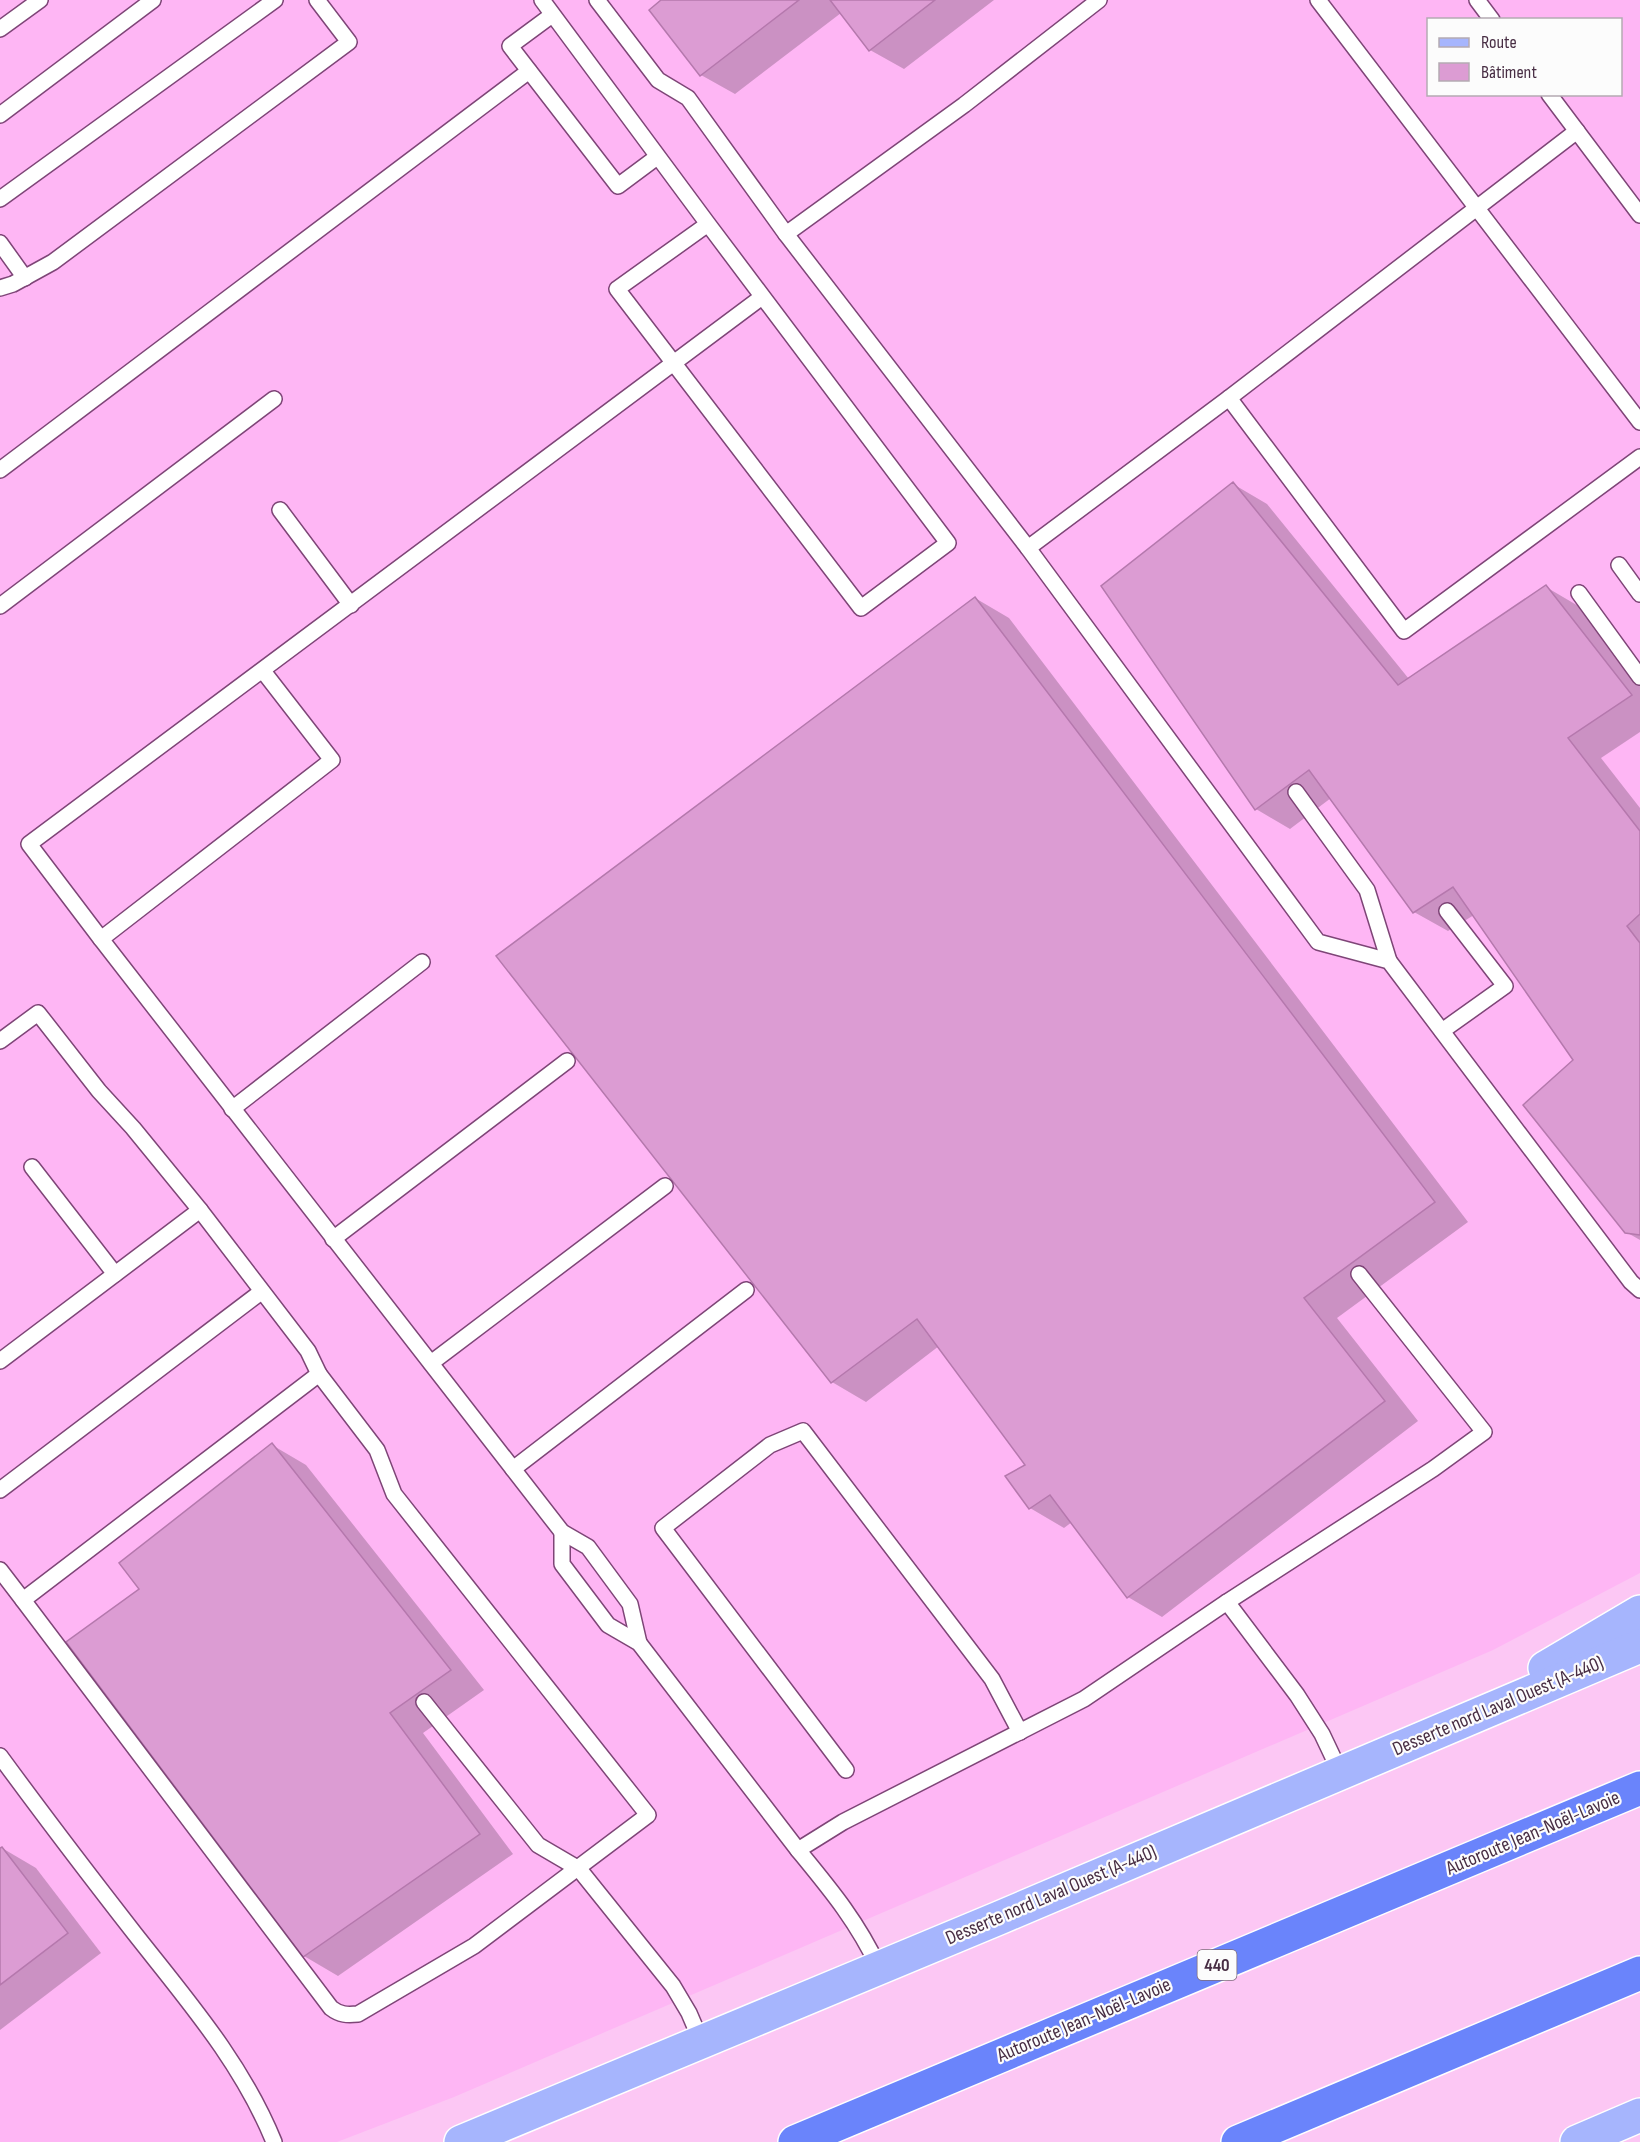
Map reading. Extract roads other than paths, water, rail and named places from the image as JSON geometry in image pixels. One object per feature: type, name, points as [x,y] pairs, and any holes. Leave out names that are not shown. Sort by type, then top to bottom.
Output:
[{"type":"highway","name":"Autoroute Jean-Noël-Lavoie","points":[[795,2142],[1640,1788]]},
{"type":"highway","points":[[1238,2142],[1640,1973]]},
{"type":"main road","points":[[1435,1732],[1640,1612]]},
{"type":"main road","name":"Desserte nord Laval Ouest (A-440)","points":[[460,2142],[879,1968],[1640,1646]]},
{"type":"main road","points":[[1577,2142],[1640,2115]]},
{"type":"lane","points":[[0,29],[39,0]]},
{"type":"lane","points":[[0,115],[153,0]]},
{"type":"lane","points":[[0,199],[275,0]]},
{"type":"lane","points":[[0,288],[25,278],[53,262],[349,42],[317,0]]},
{"type":"lane","points":[[542,0],[657,157],[708,224],[762,297],[948,543],[861,608],[617,289],[708,224]]},
{"type":"lane","points":[[597,0],[658,80],[688,98],[786,234],[1028,548],[1318,942],[1389,961]]},
{"type":"lane","points":[[786,234],[964,105],[1099,0]]},
{"type":"lane","points":[[1318,0],[1640,422]]},
{"type":"lane","points":[[1477,0],[1490,18]]},
{"type":"lane","points":[[552,15],[510,46],[618,186],[657,157]]},
{"type":"lane","points":[[0,470],[529,71]]},
{"type":"lane","points":[[1551,96],[1640,215]]},
{"type":"lane","points":[[1028,548],[1229,398],[1577,131]]},
{"type":"lane","points":[[0,243],[25,278]]},
{"type":"lane","points":[[639,1644],[630,1604],[588,1547],[562,1532],[232,1109],[29,844],[762,297]]},
{"type":"lane","points":[[1229,398],[1404,631],[1640,457]]},
{"type":"lane","points":[[0,606],[274,399]]},
{"type":"lane","points":[[280,510],[351,605]]},
{"type":"lane","points":[[1618,565],[1640,594]]},
{"type":"lane","points":[[1579,593],[1640,677]]},
{"type":"lane","points":[[101,939],[332,760],[263,670]]},
{"type":"lane","points":[[1296,792],[1367,890],[1389,961],[1631,1282],[1640,1290]]},
{"type":"lane","points":[[1442,1031],[1505,986],[1447,911]]},
{"type":"lane","points":[[232,1109],[422,962]]},
{"type":"lane","points":[[0,1041],[38,1013],[99,1091],[133,1128],[200,1210],[308,1351],[319,1374],[377,1449],[394,1494],[648,1815],[474,1946],[358,2014],[339,2014],[331,2008],[0,1570]]},
{"type":"lane","points":[[333,1239],[567,1061]]},
{"type":"lane","points":[[32,1167],[115,1274]]},
{"type":"lane","points":[[431,1363],[665,1186]]},
{"type":"lane","points":[[0,1361],[200,1210]]},
{"type":"lane","points":[[798,1850],[843,1822],[1084,1699],[1227,1602],[1433,1469],[1484,1432],[1359,1274]]},
{"type":"lane","points":[[513,1469],[746,1290]]},
{"type":"lane","points":[[0,1490],[261,1292]]},
{"type":"lane","points":[[23,1600],[319,1374]]},
{"type":"lane","points":[[846,1770],[663,1528],[770,1445],[803,1431],[992,1679],[1020,1732]]},
{"type":"lane","points":[[562,1532],[562,1564],[609,1624],[639,1644],[798,1850],[845,1907],[879,1968]]},
{"type":"lane","points":[[1227,1602],[1298,1695],[1322,1734],[1340,1772]]},
{"type":"lane","points":[[424,1702],[538,1845],[579,1869],[672,1986],[689,2013],[701,2041]]},
{"type":"lane","points":[[0,1756],[226,2052],[248,2088],[274,2142]]}]
